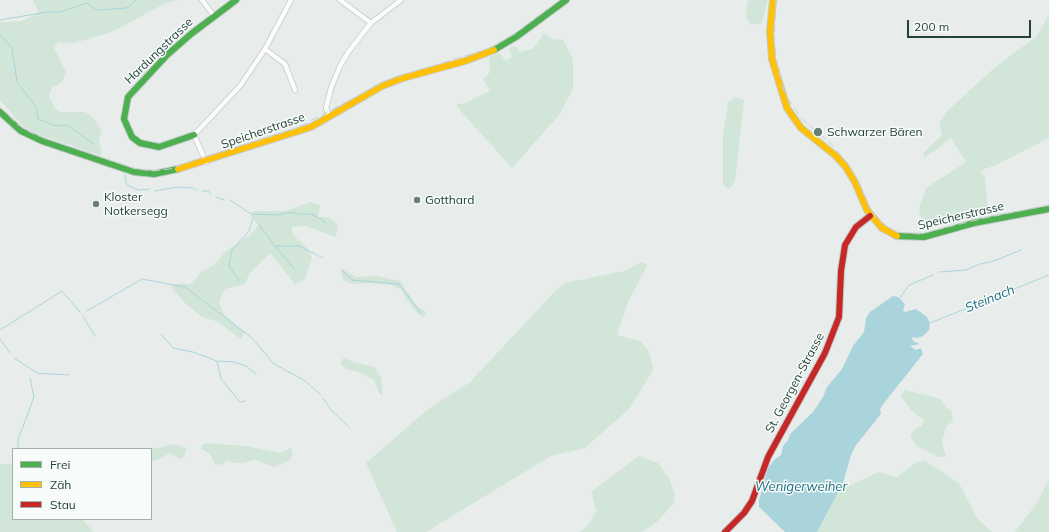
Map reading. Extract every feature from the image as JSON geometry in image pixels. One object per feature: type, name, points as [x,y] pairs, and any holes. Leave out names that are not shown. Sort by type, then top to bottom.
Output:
[{"type":"main road","name":"Hardungstrasse","points":[[194,135],[159,147],[140,143],[132,137],[124,119],[128,97],[173,50],[236,0]]},
{"type":"main road","name":"Speicherstrasse","points":[[0,112],[16,127],[32,138],[134,172],[165,173],[206,162],[289,135],[329,116],[370,92],[393,82],[465,61],[502,46],[566,0]]},
{"type":"main road","name":"Speicherstrasse","points":[[773,0],[770,30],[772,59],[784,103],[801,128],[836,156],[845,166],[870,216],[882,228],[893,235],[918,238],[986,221],[1049,209]]},
{"type":"main road","name":"St. Georgen-Strasse","points":[[725,532],[744,513],[752,501],[768,457],[825,353],[839,317],[841,272],[845,245],[856,227],[870,216]]},
{"type":"street","points":[[202,0],[214,16]]},
{"type":"street","name":"Hardungstrasse","points":[[194,135],[240,86],[265,49],[291,0]]},
{"type":"street","points":[[340,0],[371,23]]},
{"type":"street","points":[[329,116],[326,108],[331,88],[340,66],[371,23],[401,0]]},
{"type":"street","points":[[265,49],[285,64],[295,90]]},
{"type":"street","points":[[194,135],[206,162]]},
{"type":"green space","points":[[33,0],[177,0],[166,3],[112,32],[74,43],[58,42],[54,48],[66,72],[62,82],[52,88],[49,97],[55,108],[60,112],[85,112],[94,119],[102,131],[99,139],[102,153],[100,155],[37,134],[27,129],[0,100],[0,22],[22,21],[39,13]]},
{"type":"green space","points":[[748,0],[768,0],[762,23],[752,25],[747,19],[746,9]]},
{"type":"green space","points":[[1049,14],[1049,138],[994,166],[984,169],[981,173],[985,177],[988,211],[983,216],[951,224],[923,228],[919,208],[926,188],[966,162],[951,138],[925,158],[923,153],[942,135],[939,123],[946,112],[993,69],[1037,36]]},
{"type":"green space","points":[[543,33],[547,34],[552,39],[563,40],[573,59],[573,89],[559,115],[512,168],[457,107],[457,104],[463,104],[490,91],[483,79],[490,72],[489,57],[499,53],[506,61],[512,57],[509,49],[512,46],[517,47],[520,52],[532,49],[539,41]]},
{"type":"green space","points":[[735,97],[744,100],[735,182],[729,189],[723,184],[723,136],[728,102]]},
{"type":"green space","points":[[311,202],[320,205],[318,217],[328,217],[338,224],[336,237],[306,226],[292,227],[293,235],[308,249],[312,258],[305,279],[295,284],[270,253],[249,274],[245,284],[225,289],[219,301],[224,314],[245,333],[241,339],[218,322],[200,316],[184,302],[170,286],[181,283],[191,284],[202,271],[214,265],[226,251],[250,235],[259,225],[252,211],[285,211]]},
{"type":"green space","points":[[641,262],[647,266],[629,300],[617,335],[640,341],[649,351],[653,370],[629,409],[585,448],[551,456],[426,532],[397,532],[366,463],[428,409],[470,382],[557,289],[565,283],[624,271]]},
{"type":"green space","points":[[344,270],[356,277],[378,276],[400,281],[416,305],[425,311],[426,315],[422,317],[417,313],[406,299],[402,290],[391,285],[350,283],[343,280],[341,272]]},
{"type":"green space","points":[[345,358],[353,362],[375,367],[381,378],[383,396],[379,393],[374,380],[362,373],[345,369],[341,364],[342,359]]},
{"type":"green space","points":[[905,390],[941,399],[946,408],[951,410],[953,421],[946,427],[942,442],[946,457],[938,457],[916,446],[910,435],[914,429],[921,426],[924,421],[911,410],[900,395]]},
{"type":"green space","points":[[174,444],[187,448],[184,457],[180,459],[170,453],[160,459],[152,461],[152,449]]},
{"type":"green space","points":[[202,444],[245,446],[280,453],[291,448],[293,455],[288,461],[274,467],[255,460],[235,463],[228,460],[221,465],[215,464],[210,454],[201,449]]},
{"type":"green space","points":[[639,456],[658,463],[669,478],[675,495],[674,503],[658,521],[642,532],[580,532],[590,523],[596,511],[591,492]]},
{"type":"green space","points":[[924,460],[959,483],[977,518],[992,532],[817,532],[843,483],[851,485],[878,472],[897,477],[917,462]]},
{"type":"green space","points":[[0,464],[12,464],[12,520],[83,520],[94,532],[0,532]]},
{"type":"green space","points":[[1047,482],[1049,482],[1049,532],[1015,532],[1039,500]]},
{"type":"water","name":"Wenigerweiher","points":[[893,296],[898,297],[905,304],[903,310],[905,312],[916,309],[927,317],[930,323],[929,330],[923,336],[917,338],[912,337],[913,341],[920,344],[910,346],[916,350],[921,348],[923,354],[884,403],[880,409],[881,414],[856,445],[851,455],[843,483],[817,532],[785,532],[759,507],[759,500],[768,468],[774,460],[781,455],[783,446],[788,440],[790,434],[813,412],[823,397],[827,387],[842,369],[853,346],[864,332],[866,318],[870,312]]},
{"type":"waterway","points":[[0,20],[47,12],[60,12],[87,3],[97,10],[127,8],[136,0]]},
{"type":"waterway","points":[[0,35],[12,48],[17,82],[36,107],[38,119],[56,126],[67,125],[94,144]]},
{"type":"waterway","points":[[125,175],[126,183],[129,186],[139,190],[150,189]]},
{"type":"waterway","points":[[155,191],[177,187],[193,188],[196,190]]},
{"type":"waterway","points":[[203,191],[208,191],[211,194]]},
{"type":"waterway","points":[[216,197],[224,200]]},
{"type":"waterway","points":[[230,200],[251,214],[278,215],[293,212],[297,214],[311,214],[321,219],[326,224]]},
{"type":"waterway","points":[[252,215],[275,246],[299,246],[323,258]]},
{"type":"waterway","points":[[240,281],[229,266],[232,250],[249,231],[253,218]]},
{"type":"waterway","points":[[275,246],[295,270]]},
{"type":"waterway","points":[[939,272],[966,270],[1021,250]]},
{"type":"waterway","points":[[341,269],[352,280],[399,284],[421,313]]},
{"type":"waterway","points":[[900,298],[909,285],[933,275]]},
{"type":"waterway","name":"Steinach","points":[[930,323],[1049,275]]},
{"type":"waterway","points":[[87,311],[142,279],[185,287],[252,338],[274,364],[304,380],[321,395]]},
{"type":"waterway","points":[[0,330],[62,291],[80,312]]},
{"type":"waterway","points":[[83,316],[95,336]]},
{"type":"waterway","points":[[161,334],[173,348],[193,352],[217,361],[221,379],[240,402],[245,401]]},
{"type":"waterway","points":[[0,339],[10,353]]},
{"type":"waterway","points":[[14,358],[37,373],[69,375]]},
{"type":"waterway","points":[[218,361],[234,362],[246,366],[256,374]]},
{"type":"waterway","points":[[18,448],[18,440],[34,397],[30,378]]},
{"type":"waterway","points":[[323,398],[332,411],[349,427]]},
{"type":"railway","points":[[209,156],[295,129],[390,79],[488,49],[516,33],[560,0]]},
{"type":"railway","points":[[776,0],[774,42],[778,70],[784,91]]},
{"type":"railway","points":[[782,87],[788,99],[802,119],[832,145],[848,164],[856,177],[869,207],[877,219],[896,232],[919,234],[985,218],[1049,205]]},
{"type":"railway","points":[[0,107],[18,125],[33,134],[136,169],[152,171],[170,169],[212,154]]},
{"type":"traffic: fast","points":[[194,135],[159,147],[140,143],[132,137],[124,119],[128,97],[167,55],[191,34],[236,0]]},
{"type":"traffic: fast","points":[[494,50],[516,37],[566,0]]},
{"type":"traffic: fast","points":[[0,112],[21,131],[42,141],[134,172],[154,174],[178,169]]},
{"type":"traffic: fast","points":[[897,236],[924,237],[974,223],[1049,209]]},
{"type":"traffic: slow","points":[[773,0],[770,31],[772,59],[787,108],[801,128],[836,156],[845,166],[855,182],[867,210],[882,228],[897,236]]},
{"type":"traffic: slow","points":[[178,169],[311,127],[382,86],[403,78],[465,61],[494,50]]},
{"type":"traffic: jam","points":[[725,532],[744,513],[752,501],[768,457],[825,353],[839,317],[841,271],[845,245],[856,227],[870,216]]},
{"type":"place","name":"Schwarzer Bären","points":[[818,132]]},
{"type":"place","name":"Gotthard","points":[[417,200]]},
{"type":"place","name":"Kloster Notkersegg","points":[[96,204]]}]
